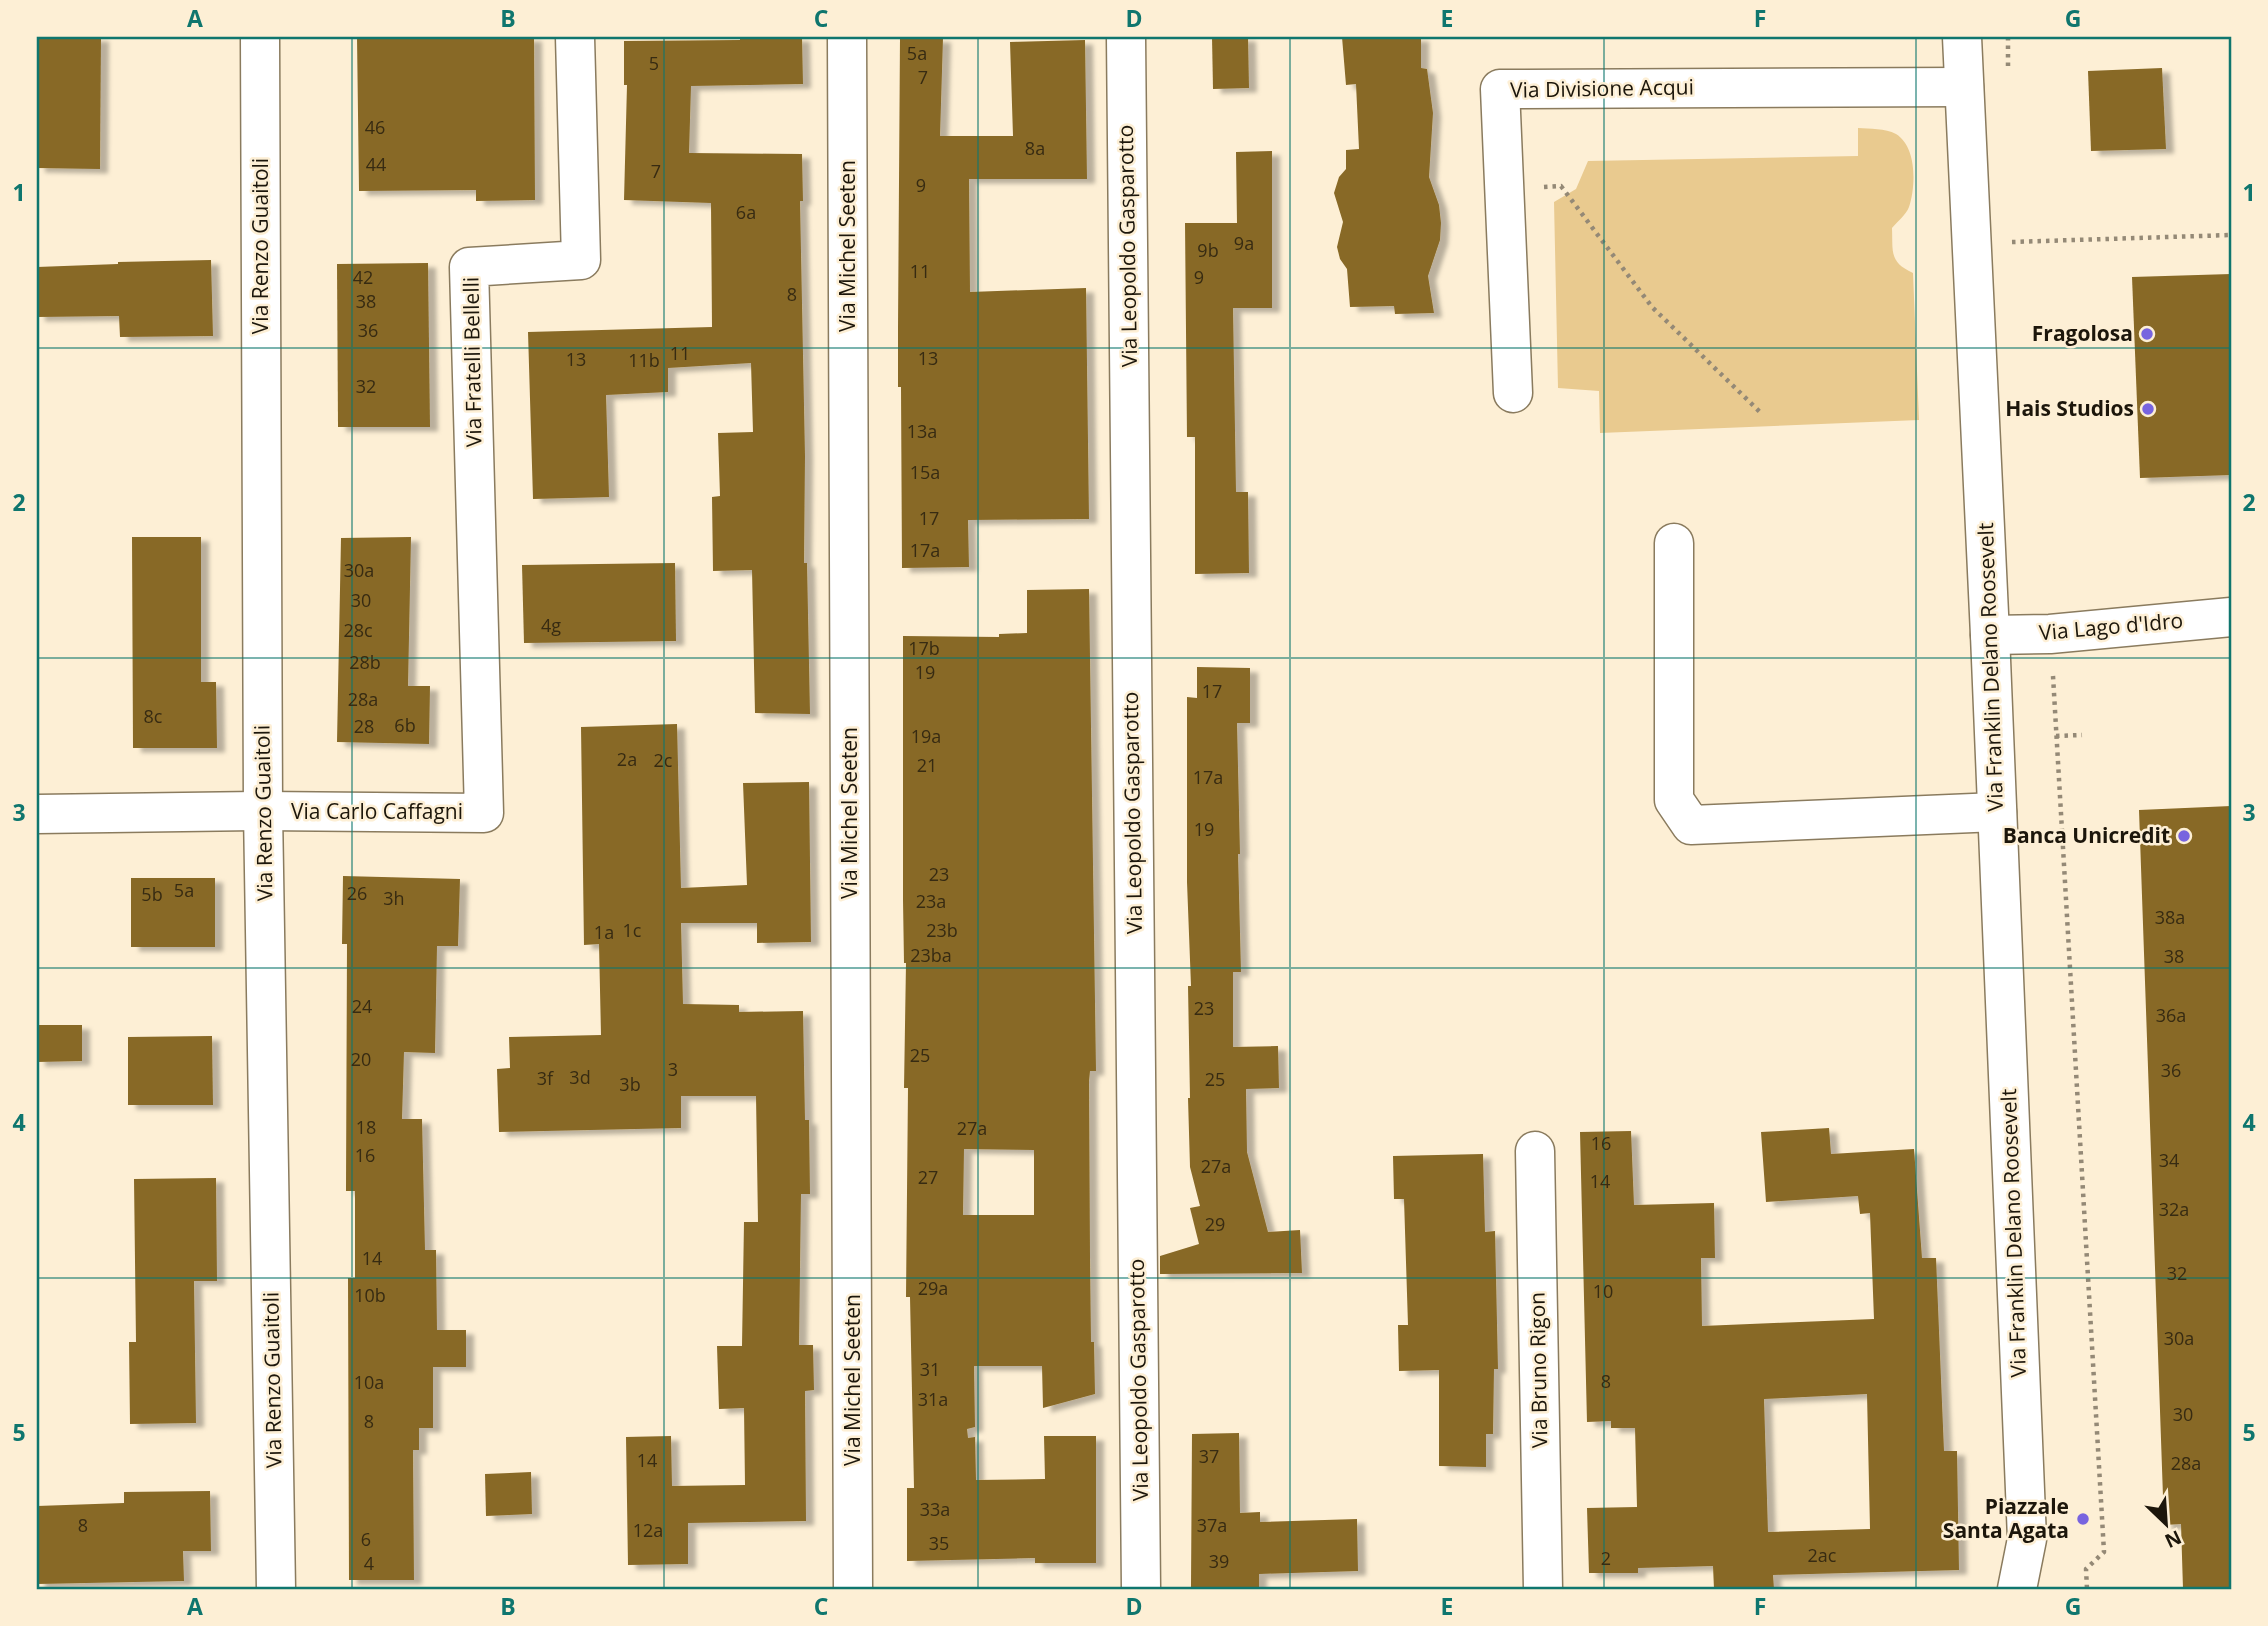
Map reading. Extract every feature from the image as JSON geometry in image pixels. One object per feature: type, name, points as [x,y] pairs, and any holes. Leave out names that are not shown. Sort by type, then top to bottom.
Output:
[{"type":"street","name":"Via Renzo Guaitoli","points":[[260,37],[263,811],[276,1589]]},
{"type":"street","name":"Via Fratelli Bellelli","points":[[476,538],[469,267],[581,260],[575,37]]},
{"type":"street","name":"Via Michel Seeten","points":[[847,37],[853,1589]]},
{"type":"street","name":"Via Leopoldo Gasparotto","points":[[1126,37],[1141,1589]]},
{"type":"street","name":"Via Franklin Delano Roosevelt","points":[[1962,37],[1990,635],[2027,1539],[2017,1589]]},
{"type":"street","name":"Via Divisione Acqui","points":[[1513,393],[1500,89],[1964,87]]},
{"type":"street","name":"Via Carlo Caffagni","points":[[37,814],[263,811],[484,813],[476,538]]},
{"type":"street","points":[[1674,543],[1674,800],[1690,825],[1997,811]]},
{"type":"street","name":"Via Lago d'Idro","points":[[1990,635],[2050,634],[2231,617]]},
{"type":"street","name":"Via Bruno Rigon","points":[[1535,1151],[1543,1589]]},
{"type":"path","points":[[2008,37],[2009,78]]},
{"type":"path","points":[[1505,189],[1561,186],[1653,307],[1760,412]]},
{"type":"path","points":[[2012,228],[2013,256]]},
{"type":"path","points":[[2012,242],[2231,235]]},
{"type":"path","points":[[2050,634],[2104,1552],[2086,1569],[2087,1589]]},
{"type":"path","points":[[2056,736],[2082,735]]},
{"type":"shaded area","points":[[1858,128],[1896,134],[1903,140],[1911,157],[1911,198],[1906,213],[1892,228],[1892,244],[1896,260],[1913,273],[1919,420],[1600,433],[1599,391],[1558,388],[1554,202],[1576,189],[1588,161],[1858,156]]},
{"type":"building","points":[[37,37],[101,37],[100,169],[37,168]]},
{"type":"building","points":[[357,37],[534,37],[535,200],[476,201],[476,190],[359,191]]},
{"type":"building","points":[[740,37],[802,37],[803,84],[691,86],[689,153],[802,154],[803,201],[800,201],[805,456],[804,563],[807,563],[810,714],[755,713],[752,570],[713,571],[712,497],[720,496],[718,433],[753,432],[751,363],[668,368],[668,392],[606,395],[609,497],[533,499],[528,332],[712,327],[711,203],[624,200],[627,85],[624,85],[624,41],[740,40]]},
{"type":"building","points":[[900,37],[943,38],[940,136],[1013,136],[1010,42],[1085,40],[1087,179],[969,179],[970,292],[1086,288],[1089,519],[968,520],[969,567],[902,568],[901,387],[898,387]]},
{"type":"building","points":[[1212,37],[1248,37],[1249,88],[1213,89]]},
{"type":"building","points":[[1342,37],[1421,37],[1421,68],[1427,69],[1433,113],[1429,177],[1439,205],[1441,223],[1440,240],[1428,276],[1434,313],[1395,314],[1394,306],[1350,307],[1347,269],[1340,259],[1337,247],[1343,222],[1334,193],[1339,177],[1346,169],[1346,150],[1359,149],[1356,84],[1346,85]]},
{"type":"building","points":[[2162,68],[2166,149],[2091,151],[2088,71]]},
{"type":"building","points":[[1272,151],[1272,308],[1233,308],[1236,492],[1248,492],[1249,573],[1195,574],[1195,437],[1187,437],[1185,223],[1237,223],[1236,152]]},
{"type":"building","points":[[211,260],[213,336],[120,337],[119,316],[37,317],[37,267]]},
{"type":"building","points":[[428,263],[430,427],[338,427],[337,264]]},
{"type":"building","points":[[2231,274],[2231,475],[2140,478],[2132,277]]},
{"type":"building","points":[[132,537],[201,537],[201,682],[216,682],[217,748],[133,748]]},
{"type":"building","points":[[411,537],[408,686],[430,686],[429,744],[337,742],[341,538]]},
{"type":"building","points":[[675,563],[676,641],[524,643],[522,565]]},
{"type":"building","points":[[1089,589],[1096,1071],[1090,1071],[1089,1081],[1090,1258],[1095,1394],[1043,1408],[1042,1366],[974,1366],[975,1427],[967,1429],[968,1438],[975,1437],[976,1480],[1045,1479],[1044,1436],[1096,1436],[1096,1563],[1035,1563],[1035,1558],[907,1561],[907,1488],[914,1488],[910,1297],[906,1297],[908,1088],[904,1088],[906,963],[903,900],[903,636],[999,637],[999,634],[1027,633],[1027,590]],"holes":[[[964,1149],[1034,1150],[1034,1215],[963,1215]]]},
{"type":"building","points":[[1197,667],[1250,668],[1250,723],[1237,723],[1241,972],[1233,972],[1233,1047],[1278,1046],[1279,1088],[1246,1089],[1247,1152],[1268,1232],[1300,1230],[1302,1273],[1160,1274],[1160,1256],[1199,1244],[1190,1208],[1200,1206],[1190,1167],[1188,986],[1191,986],[1187,882],[1187,697],[1197,698]]},
{"type":"building","points":[[677,724],[681,888],[747,885],[743,783],[809,782],[811,942],[757,943],[757,923],[681,923],[683,1004],[739,1005],[739,1012],[803,1011],[805,1120],[809,1120],[810,1194],[801,1194],[799,1345],[813,1345],[814,1390],[805,1391],[806,1521],[688,1523],[688,1564],[628,1565],[626,1437],[671,1436],[672,1486],[745,1485],[744,1408],[719,1409],[717,1346],[742,1346],[744,1222],[758,1222],[756,1096],[681,1096],[681,1128],[499,1132],[497,1069],[510,1068],[509,1037],[601,1035],[599,944],[584,945],[581,727]]},
{"type":"building","points":[[2231,806],[2231,1589],[2183,1589],[2181,1524],[2164,1525],[2139,810]]},
{"type":"building","points":[[343,876],[460,879],[458,946],[437,946],[435,1053],[404,1052],[402,1119],[422,1119],[425,1250],[436,1250],[437,1330],[466,1330],[466,1367],[433,1367],[433,1428],[419,1428],[419,1450],[413,1450],[414,1580],[349,1580],[348,1278],[355,1278],[355,1191],[346,1191],[347,944],[342,944]]},
{"type":"building","points":[[131,878],[215,878],[215,947],[131,947]]},
{"type":"building","points":[[37,1025],[82,1025],[82,1061],[37,1062]]},
{"type":"building","points":[[212,1036],[213,1105],[128,1105],[128,1037]]},
{"type":"building","points":[[1829,1128],[1831,1154],[1914,1149],[1922,1258],[1936,1258],[1944,1451],[1957,1451],[1959,1570],[1773,1575],[1774,1589],[1714,1589],[1713,1566],[1638,1568],[1638,1573],[1589,1573],[1587,1508],[1637,1507],[1635,1428],[1611,1428],[1611,1421],[1587,1422],[1580,1132],[1631,1131],[1634,1205],[1714,1203],[1715,1258],[1701,1258],[1702,1326],[1874,1319],[1870,1213],[1860,1214],[1858,1196],[1766,1202],[1761,1132]],"holes":[[[1867,1394],[1870,1529],[1768,1532],[1764,1399]]]},
{"type":"building","points":[[1483,1154],[1485,1232],[1495,1231],[1498,1369],[1494,1369],[1493,1434],[1486,1434],[1486,1467],[1439,1466],[1439,1370],[1399,1371],[1398,1325],[1408,1325],[1404,1199],[1394,1199],[1393,1156]]},
{"type":"building","points":[[216,1178],[217,1281],[194,1281],[196,1423],[130,1424],[129,1342],[136,1342],[134,1179]]},
{"type":"building","points":[[1239,1433],[1240,1513],[1260,1512],[1260,1522],[1357,1519],[1358,1571],[1259,1574],[1259,1587],[1191,1587],[1192,1434]]},
{"type":"building","points":[[531,1472],[532,1514],[486,1516],[485,1474]]},
{"type":"building","points":[[210,1491],[211,1551],[183,1551],[184,1581],[37,1584],[37,1506],[124,1503],[124,1492]]},
{"type":"place","name":"Fragolosa","points":[[2147,334]]},
{"type":"place","name":"Hais Studios","points":[[2148,409]]},
{"type":"place","name":"Banca Unicredit","points":[[2184,836]]},
{"type":"place","name":"Piazzale Santa Agata","points":[[2083,1519]]}]
